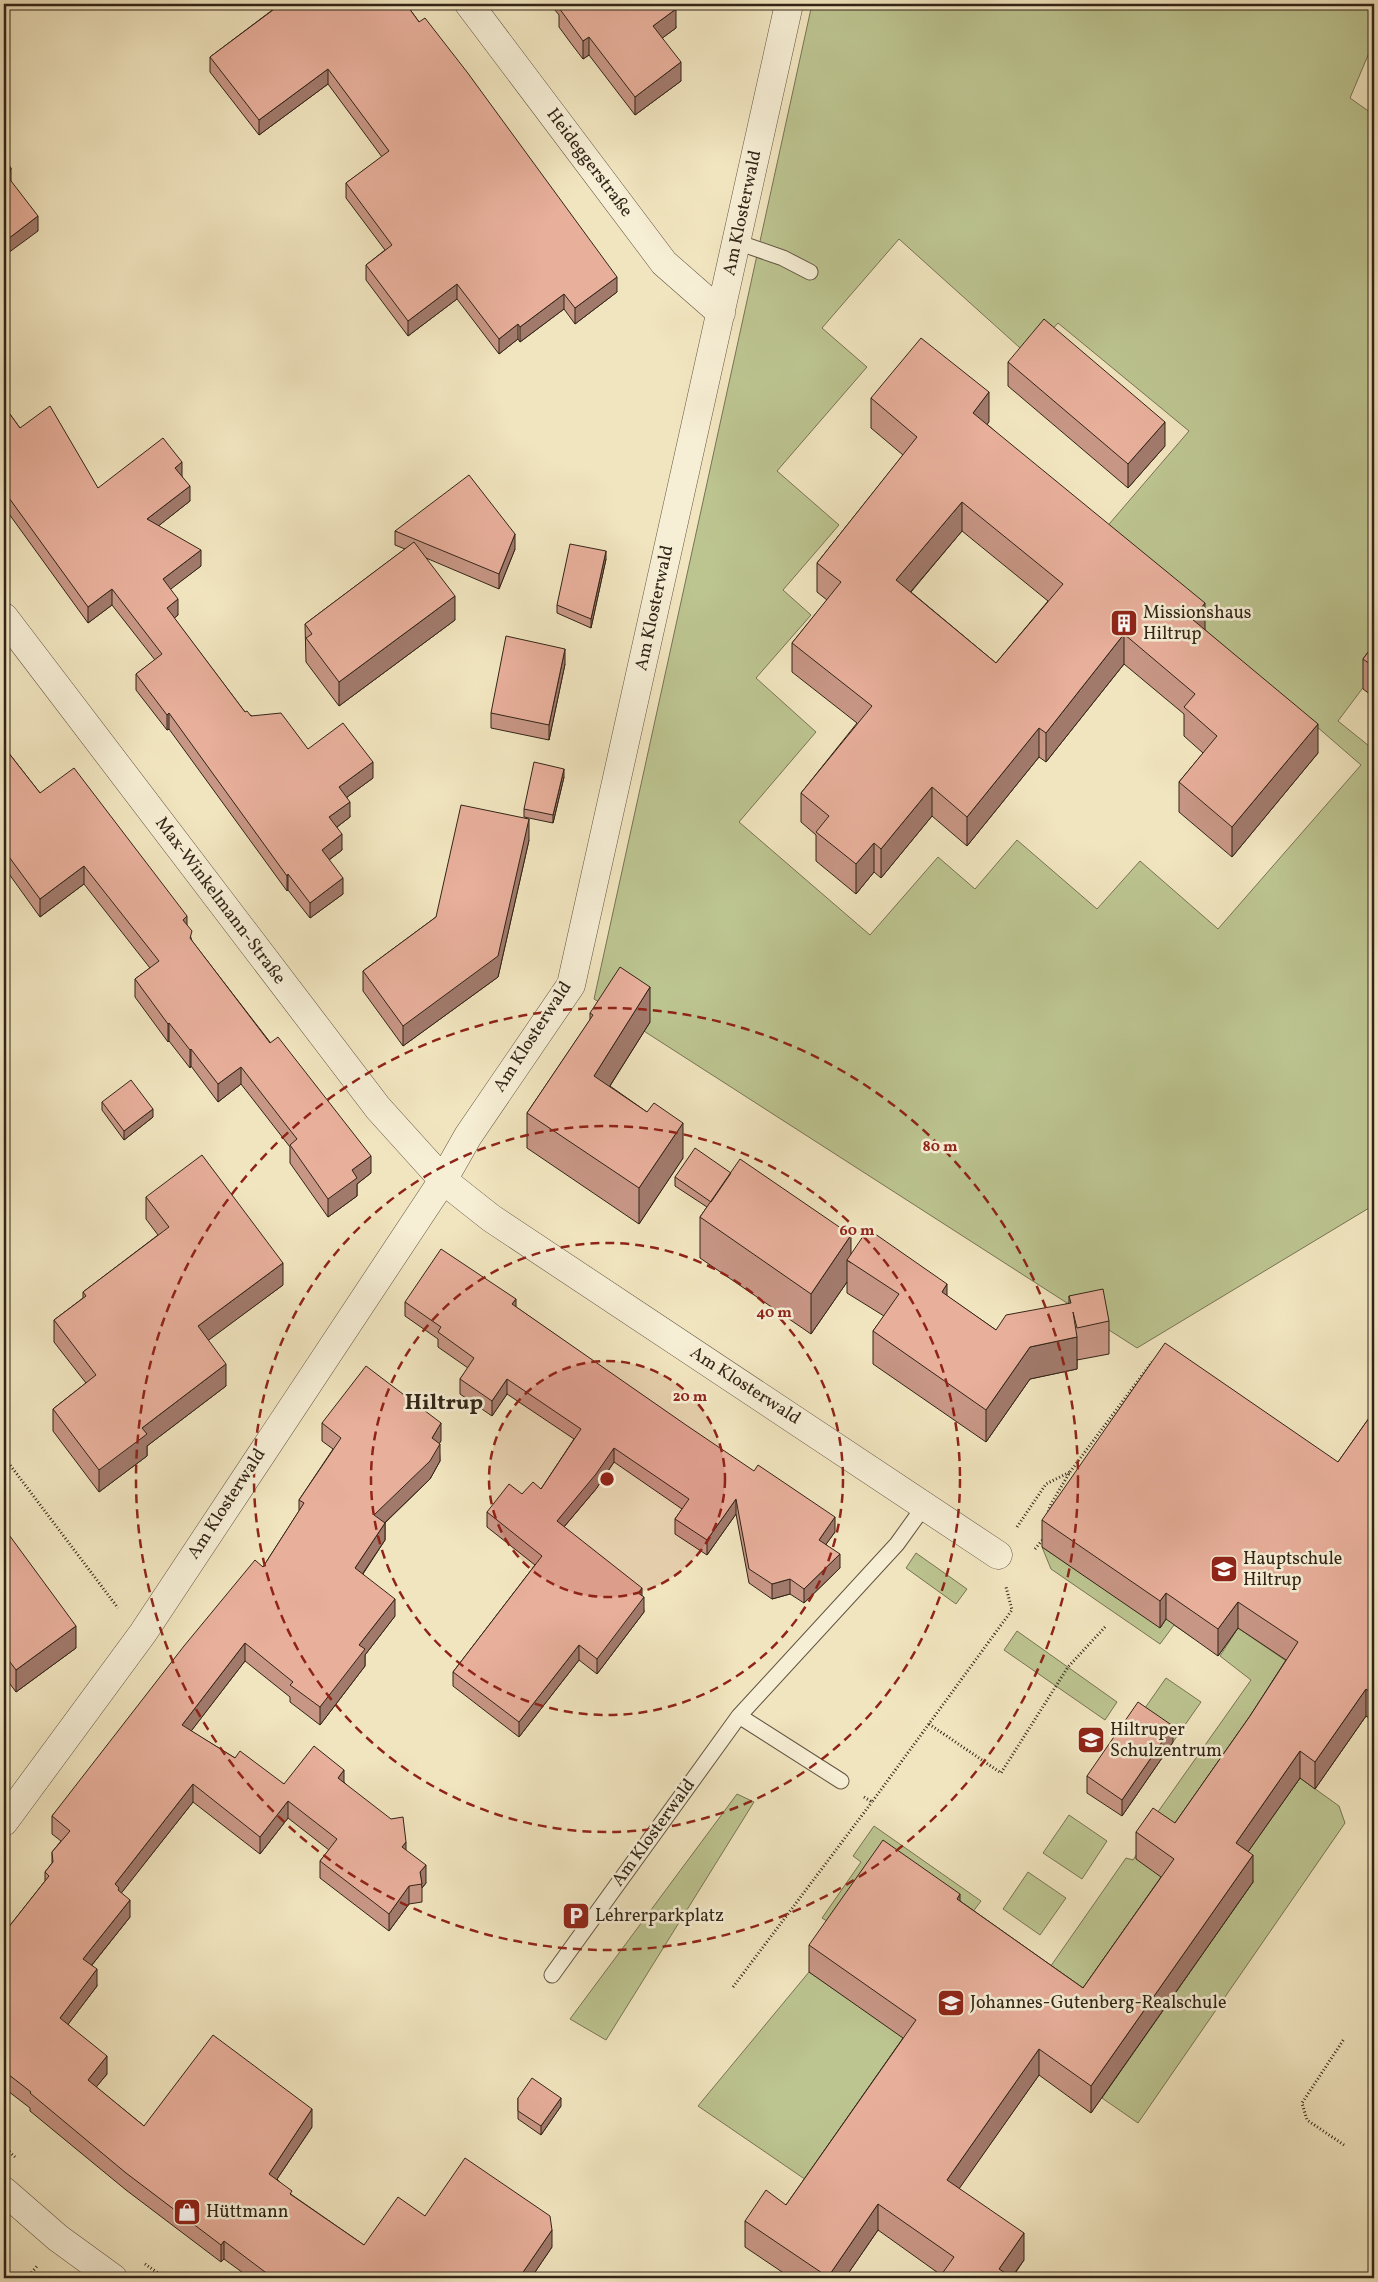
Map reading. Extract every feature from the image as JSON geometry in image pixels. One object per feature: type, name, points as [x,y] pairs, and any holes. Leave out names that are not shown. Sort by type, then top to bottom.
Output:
[{"type":"street","name":"Heideggerstraße","points":[[469,4],[664,263],[721,313]]},
{"type":"street","name":"Am Klosterwald","points":[[4,1822],[143,1633],[443,1180],[468,1136],[571,985],[789,4]]},
{"type":"street","name":"Max-Winkelmann-Straße","points":[[4,617],[378,1108],[443,1180]]},
{"type":"street","name":"Am Klosterwald","points":[[443,1180],[491,1218],[998,1554]]},
{"type":"street","points":[[4,2191],[58,2238],[113,2278]]},
{"type":"lane","points":[[737,242],[783,258],[810,272]]},
{"type":"lane","name":"Am Klosterwald","points":[[552,1975],[739,1716],[897,1544],[925,1505]]},
{"type":"lane","points":[[739,1716],[841,1781]]},
{"type":"path","points":[[1045,1520],[1051,1504],[1070,1472],[1154,1359]]},
{"type":"path","points":[[4,1457],[129,1624],[143,1633]]},
{"type":"path","points":[[733,1987],[872,1802],[1012,1610],[998,1554],[1046,1484],[1070,1472]]},
{"type":"path","points":[[1035,1549],[1044,1539],[1043,1534]]},
{"type":"path","points":[[929,1724],[1001,1773],[1068,1667],[1106,1626]]},
{"type":"path","points":[[841,1781],[872,1802]]},
{"type":"path","points":[[1344,2039],[1302,2103],[1307,2120],[1344,2145]]},
{"type":"green space","points":[[812,4],[1374,4],[1374,41],[1350,98],[1374,115],[1374,673],[1338,721],[1374,750],[1374,1205],[1137,1348],[594,999]],"holes":[[[899,239],[1029,356],[1058,323],[1189,431],[1098,537],[1361,765],[1218,929],[1140,861],[1097,909],[1017,840],[975,889],[938,857],[870,935],[739,822],[816,732],[756,678],[811,615],[783,590],[839,525],[777,471],[867,367],[822,328]]]},
{"type":"green space","points":[[1042,1547],[1160,1627],[1185,1591],[1193,1638],[1174,1625],[1160,1644],[1051,1569]]},
{"type":"green space","points":[[916,1553],[967,1589],[956,1604],[906,1568]]},
{"type":"green space","points":[[1238,1628],[1298,1669],[1174,1886],[1076,2024],[1032,1993],[1126,1858],[1133,1860],[1152,1831],[1148,1826],[1251,1680],[1220,1656]]},
{"type":"green space","points":[[1017,1631],[1117,1702],[1105,1720],[1004,1650]]},
{"type":"green space","points":[[1166,1678],[1201,1702],[1173,1742],[1138,1718]]},
{"type":"green space","points":[[1300,1778],[1339,1806],[1345,1823],[1138,2123],[1102,2098],[1253,1882],[1236,1869]]},
{"type":"green space","points":[[737,1794],[754,1802],[606,2040],[570,2019]]},
{"type":"green space","points":[[1069,1815],[1107,1841],[1082,1879],[1043,1853]]},
{"type":"green space","points":[[874,1826],[981,1901],[966,1921],[835,1926],[822,1918],[861,1862],[853,1856]]},
{"type":"green space","points":[[1028,1872],[1066,1898],[1040,1935],[1003,1909]]},
{"type":"green space","points":[[809,1972],[887,2026],[924,2034],[809,2182],[698,2106]]},
{"type":"building","points":[[281,4],[406,4],[419,22],[425,18],[467,72],[617,277],[575,308],[564,294],[520,327],[518,324],[499,339],[457,284],[408,321],[366,265],[392,245],[346,183],[389,151],[328,69],[259,120],[210,57]]},
{"type":"building","points":[[564,4],[672,4],[676,9],[653,26],[681,62],[635,97],[589,37],[583,41],[559,8]]},
{"type":"building","points":[[4,158],[11,168],[8,177],[38,216],[4,242]]},
{"type":"building","points":[[1044,319],[1165,422],[1128,464],[1008,362]]},
{"type":"building","name":"Missionshaus Hiltrup","points":[[921,338],[989,392],[973,413],[1205,603],[1192,619],[1318,724],[1232,827],[1179,782],[1217,736],[1184,707],[1195,694],[1124,634],[1046,733],[1039,728],[967,817],[932,787],[881,849],[874,843],[856,864],[816,832],[829,816],[801,793],[872,706],[792,643],[841,582],[817,563],[917,437],[871,398]],"holes":[[[962,502],[1063,584],[996,663],[896,580]]]},
{"type":"building","points":[[4,406],[20,428],[50,406],[98,488],[163,438],[182,462],[175,468],[190,486],[147,519],[201,550],[163,579],[178,599],[167,608],[245,712],[247,711],[251,716],[281,713],[308,749],[343,723],[373,762],[339,787],[350,802],[329,817],[342,834],[322,850],[343,878],[310,903],[288,874],[287,876],[169,713],[167,715],[136,674],[162,654],[112,589],[88,607],[4,491]]},
{"type":"building","points":[[469,475],[515,534],[499,574],[395,531]]},
{"type":"building","points":[[414,542],[455,596],[339,682],[306,638],[312,634],[305,624]]},
{"type":"building","points":[[570,544],[606,551],[591,619],[557,605]]},
{"type":"building","points":[[506,636],[565,649],[549,725],[491,713]]},
{"type":"building","points":[[1374,644],[1374,667],[1363,659]]},
{"type":"building","points":[[4,747],[40,793],[74,768],[187,916],[183,920],[192,931],[190,938],[270,1043],[278,1037],[371,1156],[352,1170],[357,1178],[328,1199],[290,1145],[297,1139],[241,1067],[218,1084],[191,1049],[168,1024],[135,979],[159,961],[84,866],[40,899],[4,850]]},
{"type":"building","points":[[534,762],[564,769],[553,815],[524,809]]},
{"type":"building","points":[[461,805],[529,819],[498,956],[403,1026],[363,971],[436,917]]},
{"type":"building","points":[[620,967],[650,987],[594,1076],[647,1112],[654,1103],[683,1123],[639,1188],[527,1113],[593,1015],[590,1013]]},
{"type":"building","points":[[131,1080],[153,1109],[124,1131],[102,1102]]},
{"type":"building","points":[[695,1148],[731,1173],[711,1202],[675,1177]]},
{"type":"building","points":[[202,1155],[283,1263],[198,1326],[226,1364],[142,1428],[147,1434],[99,1470],[53,1409],[96,1375],[54,1320],[86,1296],[83,1292],[169,1227],[146,1197]]},
{"type":"building","points":[[740,1159],[851,1235],[811,1294],[700,1217]]},
{"type":"building","points":[[868,1229],[947,1284],[942,1292],[996,1330],[1006,1315],[1071,1303],[1069,1296],[1103,1289],[1109,1321],[1077,1328],[1073,1312],[1077,1337],[1030,1347],[986,1410],[873,1331],[899,1294],[847,1260]]},
{"type":"building","points":[[441,1249],[516,1299],[512,1304],[686,1425],[754,1471],[758,1465],[835,1517],[819,1540],[840,1554],[804,1589],[790,1579],[772,1584],[749,1569],[736,1499],[707,1540],[675,1519],[689,1499],[614,1448],[596,1474],[557,1521],[642,1588],[638,1593],[644,1597],[597,1659],[579,1645],[519,1722],[453,1672],[542,1556],[487,1512],[509,1484],[522,1494],[533,1482],[541,1489],[581,1429],[507,1379],[492,1401],[460,1379],[474,1358],[438,1332],[441,1327],[405,1302]]},
{"type":"building","points":[[1165,1343],[1338,1462],[1374,1411],[1374,1695],[1366,1689],[1315,1762],[1300,1751],[1236,1843],[1253,1855],[1091,2086],[1039,2049],[947,2180],[1024,2233],[999,2269],[1013,2278],[939,2278],[954,2257],[878,2204],[828,2277],[745,2221],[766,2190],[786,2205],[916,2020],[809,1945],[883,1840],[960,1894],[957,1899],[1083,1988],[1174,1859],[1136,1832],[1153,1808],[1175,1823],[1250,1716],[1298,1642],[1238,1602],[1218,1629],[1166,1593],[1160,1601],[1042,1520]]},
{"type":"building","points":[[366,1366],[441,1423],[432,1438],[440,1444],[430,1461],[374,1515],[385,1523],[355,1568],[395,1599],[359,1645],[365,1649],[320,1707],[290,1685],[293,1682],[245,1643],[182,1725],[235,1758],[240,1751],[284,1784],[314,1746],[344,1770],[338,1778],[391,1819],[403,1817],[406,1842],[402,1847],[426,1865],[420,1872],[422,1884],[409,1886],[389,1914],[320,1861],[337,1839],[288,1801],[260,1837],[193,1784],[115,1884],[119,1888],[118,1890],[130,1900],[83,1959],[97,1969],[60,2018],[107,2056],[88,2080],[144,2126],[213,2035],[312,2109],[269,2174],[292,2191],[290,2194],[364,2245],[398,2197],[425,2216],[465,2158],[550,2216],[552,2230],[519,2278],[273,2278],[224,2241],[221,2245],[126,2173],[4,2071],[4,1933],[49,1876],[45,1872],[53,1862],[52,1852],[70,1831],[52,1816],[184,1646],[255,1560],[263,1567],[304,1503],[299,1500],[341,1438],[322,1423]]},
{"type":"building","points":[[4,1528],[76,1626],[16,1670],[4,1654]]},
{"type":"building","points":[[1138,1702],[1173,1726],[1122,1800],[1087,1776]]},
{"type":"building","points":[[532,2078],[561,2098],[541,2126],[518,2111],[518,2098]]},
{"type":"place","name":"Missionshaus Hiltrup","points":[[1124,623]]},
{"type":"place","name":"Hauptschule Hiltrup","points":[[1224,1569]]},
{"type":"place","name":"Hiltruper Schulzentrum","points":[[1091,1740]]},
{"type":"place","name":"Lehrerparkplatz","points":[[576,1916]]},
{"type":"place","name":"Johannes-Gutenberg-Realschule","points":[[951,2003]]},
{"type":"place","name":"Hüttmann","points":[[187,2212]]},
{"type":"district","name":"Hiltrup","points":[[444,1403]]}]
